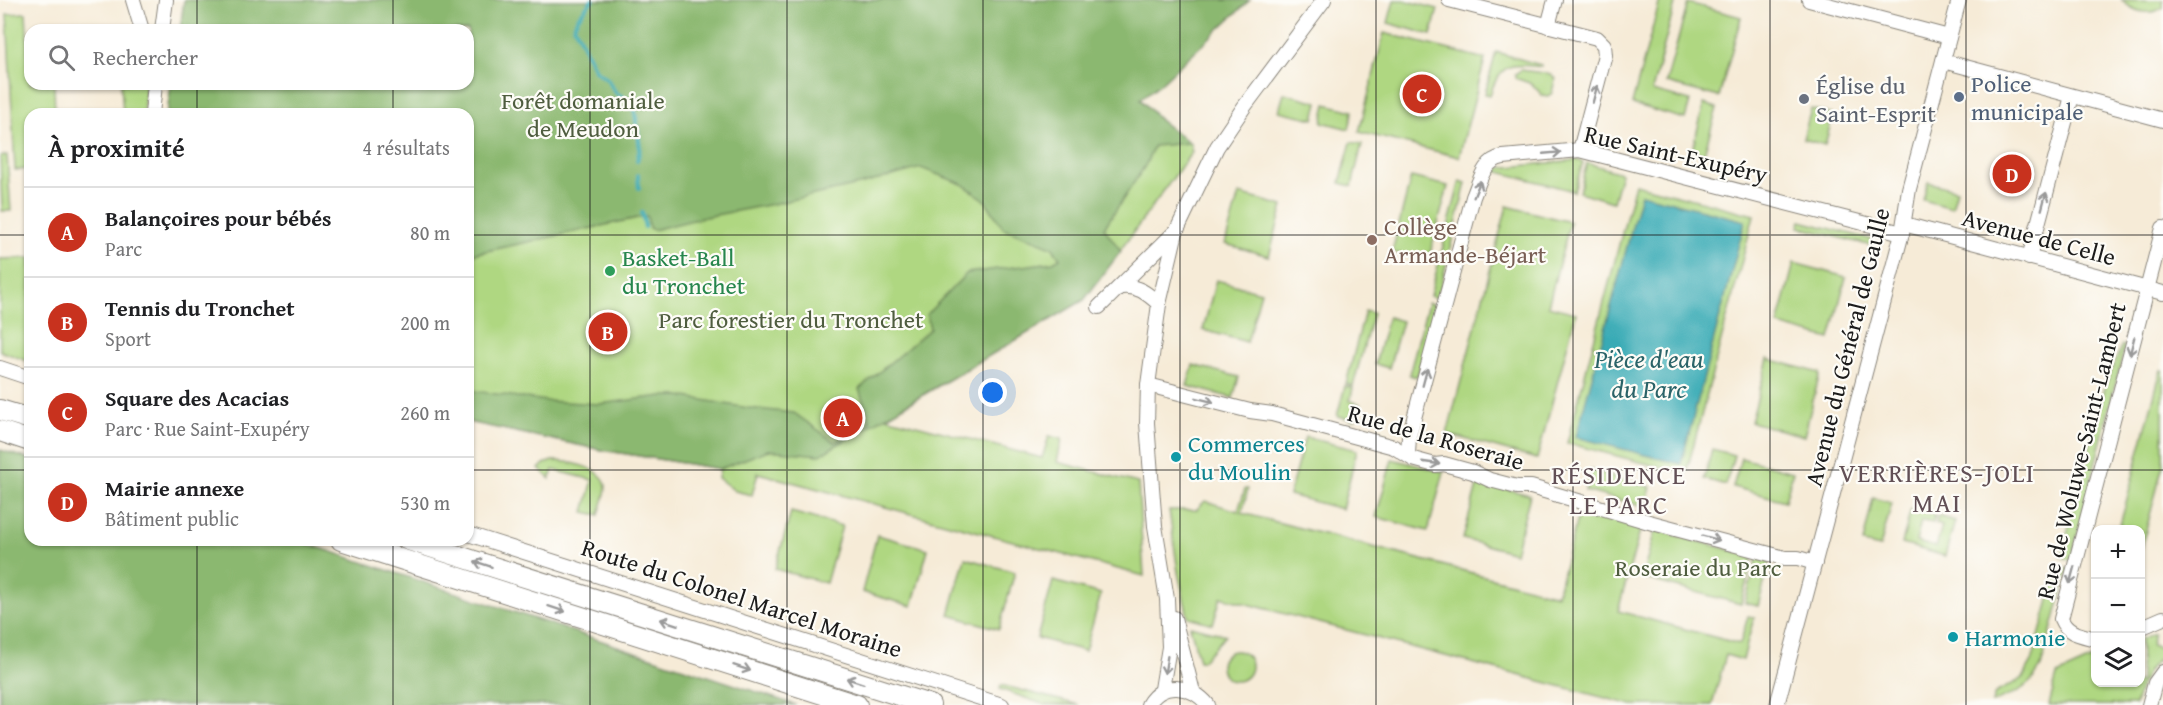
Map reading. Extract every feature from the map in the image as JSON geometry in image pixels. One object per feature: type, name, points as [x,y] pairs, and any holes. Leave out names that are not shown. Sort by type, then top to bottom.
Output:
[{"type":"highway","points":[[0,410],[24,417]]},
{"type":"highway","points":[[0,431],[24,439]]},
{"type":"highway","points":[[360,546],[857,705]]},
{"type":"highway","points":[[427,546],[930,705]]},
{"type":"street","points":[[133,0],[140,24]]},
{"type":"street","points":[[163,24],[166,0]]},
{"type":"street","points":[[1193,692],[1167,599],[1159,559],[1150,480],[1148,385],[1159,304],[1176,232],[1217,147],[1229,127],[1324,0]]},
{"type":"street","points":[[1449,0],[1597,38],[1604,45],[1605,55],[1580,150]]},
{"type":"street","points":[[1548,26],[1555,0]]},
{"type":"street","points":[[1809,0],[1949,37]]},
{"type":"street","name":"Avenue du Général de Gaulle","points":[[1777,705],[1903,228],[1909,189],[1959,0]]},
{"type":"street","points":[[1943,61],[2163,120]]},
{"type":"street","points":[[153,108],[154,90]]},
{"type":"street","points":[[2029,258],[2072,96]]},
{"type":"street","name":"Rue Saint-Exupéry","points":[[1408,454],[1409,437],[1473,197],[1486,167],[1498,158],[1580,150],[1903,228]]},
{"type":"street","name":"Avenue de Celle","points":[[1903,228],[2163,293]]},
{"type":"street","points":[[2146,289],[2163,228]]},
{"type":"street","points":[[1100,307],[1176,232]]},
{"type":"street","points":[[1121,287],[1131,286],[1146,292],[1159,304]]},
{"type":"street","name":"Rue de Woluwe-Saint-Lambert","points":[[2091,638],[2072,633],[2061,619],[2146,289]]},
{"type":"street","points":[[0,368],[24,376]]},
{"type":"street","name":"Rue de la Roseraie","points":[[1148,385],[1250,411],[1272,414],[1394,447],[1413,459],[1435,465],[1444,464],[1473,472],[1490,480],[1518,487],[1531,487],[1649,522],[1785,558],[1798,558],[1815,563]]},
{"type":"street","name":"Route du Colonel Marcel Moraine","points":[[474,536],[1002,705]]},
{"type":"street","points":[[1162,689],[1169,647],[1167,599]]},
{"type":"street","points":[[2145,626],[2163,618]]},
{"type":"street","points":[[2149,705],[2155,683],[2163,672]]},
{"type":"street","points":[[1148,705],[1162,689],[1172,688],[1193,692],[1208,705]]},
{"type":"green space","name":"Forêt domaniale de Meudon","points":[[184,0],[1250,0],[1160,84],[1140,99],[1161,121],[1190,143],[1154,146],[1145,166],[1104,228],[1121,251],[1084,300],[820,455],[768,450],[720,469],[602,450],[474,423],[474,391],[547,401],[599,404],[680,396],[748,408],[794,413],[835,442],[870,421],[859,389],[930,329],[927,314],[967,273],[1053,262],[1060,258],[1052,247],[1003,228],[985,200],[962,184],[921,168],[859,185],[653,230],[649,228],[647,216],[474,254],[474,108],[168,108],[170,90],[474,90],[474,24],[181,24]]},
{"type":"green space","points":[[1394,0],[1404,0],[1438,9],[1431,35],[1388,23]]},
{"type":"green space","points":[[1660,0],[1676,0],[1652,91],[1690,101],[1685,119],[1632,104]]},
{"type":"green space","points":[[2122,0],[2163,0],[2163,8],[2152,12],[2141,12]]},
{"type":"green space","points":[[1688,3],[1741,17],[1719,97],[1666,83]]},
{"type":"green space","points":[[26,13],[24,90],[54,90],[55,108],[24,108],[24,169],[15,170],[7,14]]},
{"type":"green space","points":[[1384,33],[1485,59],[1459,157],[1359,132]]},
{"type":"green space","points":[[1496,52],[1541,65],[1541,67],[1514,66],[1508,68],[1498,77],[1490,95],[1485,94]]},
{"type":"green space","points":[[1521,70],[1551,74],[1555,79],[1552,93],[1548,96],[1542,95],[1532,84],[1515,78],[1515,74]]},
{"type":"green space","points":[[121,90],[145,90],[144,108],[123,108]]},
{"type":"green space","points":[[1284,93],[1318,102],[1314,119],[1279,111]]},
{"type":"green space","name":"Parc forestier du Tronchet","points":[[1140,99],[1161,121],[1190,143],[1192,152],[1084,300],[886,417],[1042,458],[1049,436],[1062,439],[1057,462],[1138,483],[1144,576],[758,473],[752,495],[735,491],[718,478],[720,469],[602,450],[474,423],[474,254],[844,172]]},
{"type":"green space","points":[[1326,104],[1353,111],[1349,129],[1322,122]]},
{"type":"green space","points":[[1704,104],[1717,108],[1704,154],[1692,151]]},
{"type":"green space","points":[[1811,109],[1833,115],[1825,145],[1803,139]]},
{"type":"green space","points":[[1351,142],[1362,144],[1352,186],[1340,183]]},
{"type":"green space","points":[[7,155],[11,211],[2,211],[0,156]]},
{"type":"green space","points":[[1577,160],[1583,162],[1574,191],[1495,171],[1499,168]]},
{"type":"green space","points":[[1587,163],[1621,173],[1613,202],[1579,192]]},
{"type":"green space","points":[[1411,177],[1448,186],[1428,261],[1392,252]]},
{"type":"green space","points":[[1460,181],[1466,183],[1438,298],[1430,296]]},
{"type":"green space","points":[[1928,182],[1957,190],[1952,208],[1923,200]]},
{"type":"green space","name":"Pièce d'eau du Parc","points":[[1635,184],[1754,215],[1686,474],[1567,443]]},
{"type":"green space","points":[[1239,194],[1283,206],[1269,256],[1225,244]]},
{"type":"green space","points":[[1507,206],[1570,222],[1548,306],[1576,313],[1537,459],[1447,434]]},
{"type":"green space","points":[[1801,221],[1874,240],[1872,246],[1799,227]]},
{"type":"green space","points":[[24,258],[24,360],[0,351],[0,259]]},
{"type":"green space","points":[[1794,263],[1846,277],[1830,339],[1778,325]]},
{"type":"green space","points":[[1216,280],[1261,292],[1247,342],[1203,330]]},
{"type":"green space","points":[[1428,303],[1436,305],[1417,377],[1409,375]]},
{"type":"green space","points":[[1365,311],[1373,313],[1353,386],[1346,384]]},
{"type":"green space","points":[[1388,317],[1402,321],[1389,368],[1375,364]]},
{"type":"green space","points":[[2122,345],[2125,346],[2071,560],[2061,557],[2105,387]]},
{"type":"green space","points":[[1768,359],[1820,373],[1804,436],[1751,422]]},
{"type":"green space","points":[[1193,365],[1239,377],[1233,398],[1187,386]]},
{"type":"green space","points":[[2161,370],[2163,370],[2163,465],[2145,535],[2145,525],[2120,525]]},
{"type":"green space","points":[[1345,386],[1353,388],[1350,401],[1360,404],[1355,420],[1337,416]]},
{"type":"green space","points":[[1305,437],[1357,450],[1342,509],[1289,495]]},
{"type":"green space","points":[[1712,449],[1734,455],[1726,485],[1704,479]]},
{"type":"green space","points":[[0,450],[24,457],[24,546],[314,546],[796,705],[0,705]]},
{"type":"green space","points":[[1741,458],[1793,472],[1785,501],[1733,487]]},
{"type":"green space","points":[[1392,459],[1444,472],[1428,531],[1376,517]]},
{"type":"green space","points":[[552,461],[584,466],[604,479],[606,489],[599,515],[584,512],[593,480],[553,470],[550,479],[539,469]]},
{"type":"green space","points":[[1591,470],[1651,487],[1646,507],[1585,491]]},
{"type":"green space","points":[[1478,482],[1530,495],[1515,553],[1463,539]]},
{"type":"green space","points":[[1245,489],[1248,489],[1242,513],[1557,595],[1579,511],[1641,527],[1618,611],[1740,644],[1748,616],[1754,617],[1743,660],[1726,655],[1712,705],[1632,705],[1221,597],[1213,624],[1188,617],[1178,572],[1169,510],[1196,510],[1205,501],[1238,511]]},
{"type":"green space","points":[[1873,498],[1892,503],[1880,547],[1863,543]]},
{"type":"green space","points":[[1911,509],[1935,515],[1933,523],[1921,521],[1916,542],[1936,547],[1942,526],[1936,524],[1938,516],[1955,521],[1945,556],[1902,544]]},
{"type":"green space","points":[[791,512],[842,526],[826,583],[775,569]]},
{"type":"green space","name":"Roseraie du Parc","points":[[1655,530],[1753,556],[1741,604],[1642,578]]},
{"type":"green space","points":[[877,535],[928,549],[912,606],[862,592]]},
{"type":"green space","points":[[965,558],[1015,572],[999,629],[949,615]]},
{"type":"green space","points":[[1757,558],[1770,562],[1758,606],[1745,603]]},
{"type":"green space","points":[[2058,567],[2068,569],[2041,667],[2026,686],[1992,703],[1995,693],[2022,679],[2032,662]]},
{"type":"green space","points":[[1053,581],[1101,594],[1085,651],[1037,638]]},
{"type":"green space","points":[[1190,626],[1226,635],[1202,661],[1199,661]]},
{"type":"green space","points":[[2154,633],[2151,645],[2163,648],[2163,657],[2151,666],[2145,676],[2145,637]]},
{"type":"green space","points":[[1236,651],[1247,655],[1251,666],[1247,677],[1236,681],[1225,677],[1221,666],[1225,655]]},
{"type":"green space","points":[[2091,660],[2091,687],[2140,687],[2135,705],[2049,705],[2057,675]]},
{"type":"green space","points":[[1001,685],[1079,705],[1045,705],[1000,689]]},
{"type":"water","name":"Pièce d'eau du Parc","points":[[1641,194],[1745,221],[1681,464],[1576,437]]},
{"type":"waterway","points":[[592,0],[574,26],[595,70],[607,79],[616,93],[630,101],[635,112],[640,148],[637,161]]},
{"type":"waterway","points":[[638,175],[639,188]]},
{"type":"waterway","points":[[642,213],[645,227]]},
{"type":"place","name":"Square des Acacias","points":[[1422,94]]},
{"type":"place","name":"Police municipale","points":[[1959,97]]},
{"type":"place","name":"Église du Saint-Esprit","points":[[1804,99]]},
{"type":"place","name":"Mairie annexe","points":[[2012,174]]},
{"type":"place","name":"Collège Armande-Béjart","points":[[1372,240]]},
{"type":"place","name":"Basket-Ball du Tronchet","points":[[610,271]]},
{"type":"place","name":"Tennis du Tronchet","points":[[608,332]]},
{"type":"place","name":"Balançoires pour bébés","points":[[843,418]]},
{"type":"place","name":"Commerces du Moulin","points":[[1176,457]]},
{"type":"place","name":"Harmonie","points":[[1953,637]]},
{"type":"district","name":"VERRIÈRES-JOLI MAI","points":[[1937,487]]},
{"type":"district","name":"RÉSIDENCE LE PARC","points":[[1619,489]]}]
